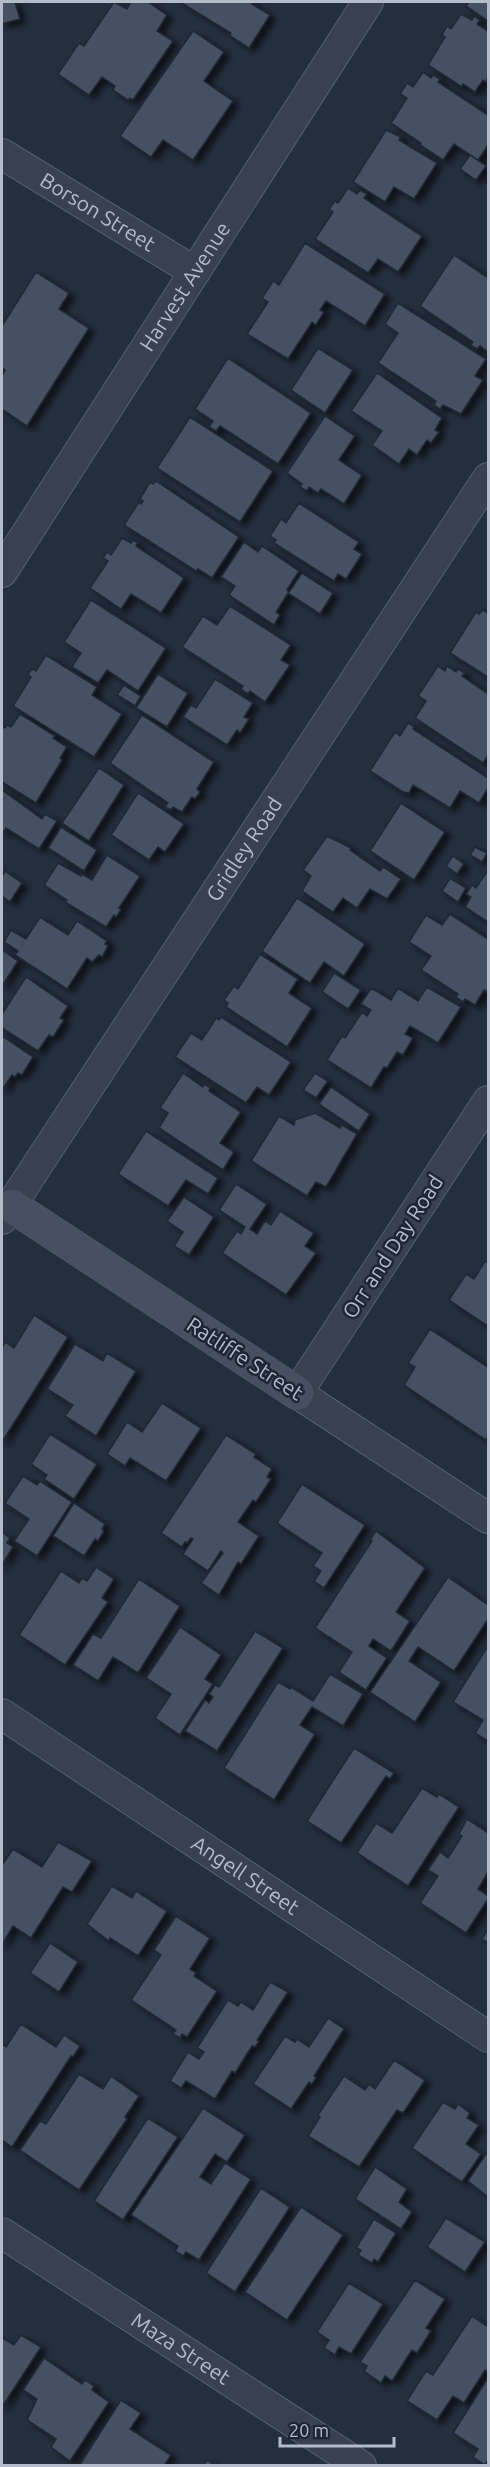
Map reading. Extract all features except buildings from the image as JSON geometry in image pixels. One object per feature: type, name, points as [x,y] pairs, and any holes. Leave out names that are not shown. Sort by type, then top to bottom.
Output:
[{"type":"street","name":"Harvest Avenue","points":[[2,572],[368,2]]},
{"type":"street","name":"Borson Street","points":[[2,154],[195,272]]},
{"type":"street","name":"Gridley Road","points":[[5,1208],[489,478]]},
{"type":"street","name":"Orr and Day Road","points":[[297,1393],[489,1101]]},
{"type":"street","name":"Ratliffe Street","points":[[5,1208],[489,1518]]},
{"type":"street","name":"Angell Street","points":[[2,1714],[489,2037]]},
{"type":"street","name":"Maza Street","points":[[2,2233],[361,2466]]}]
